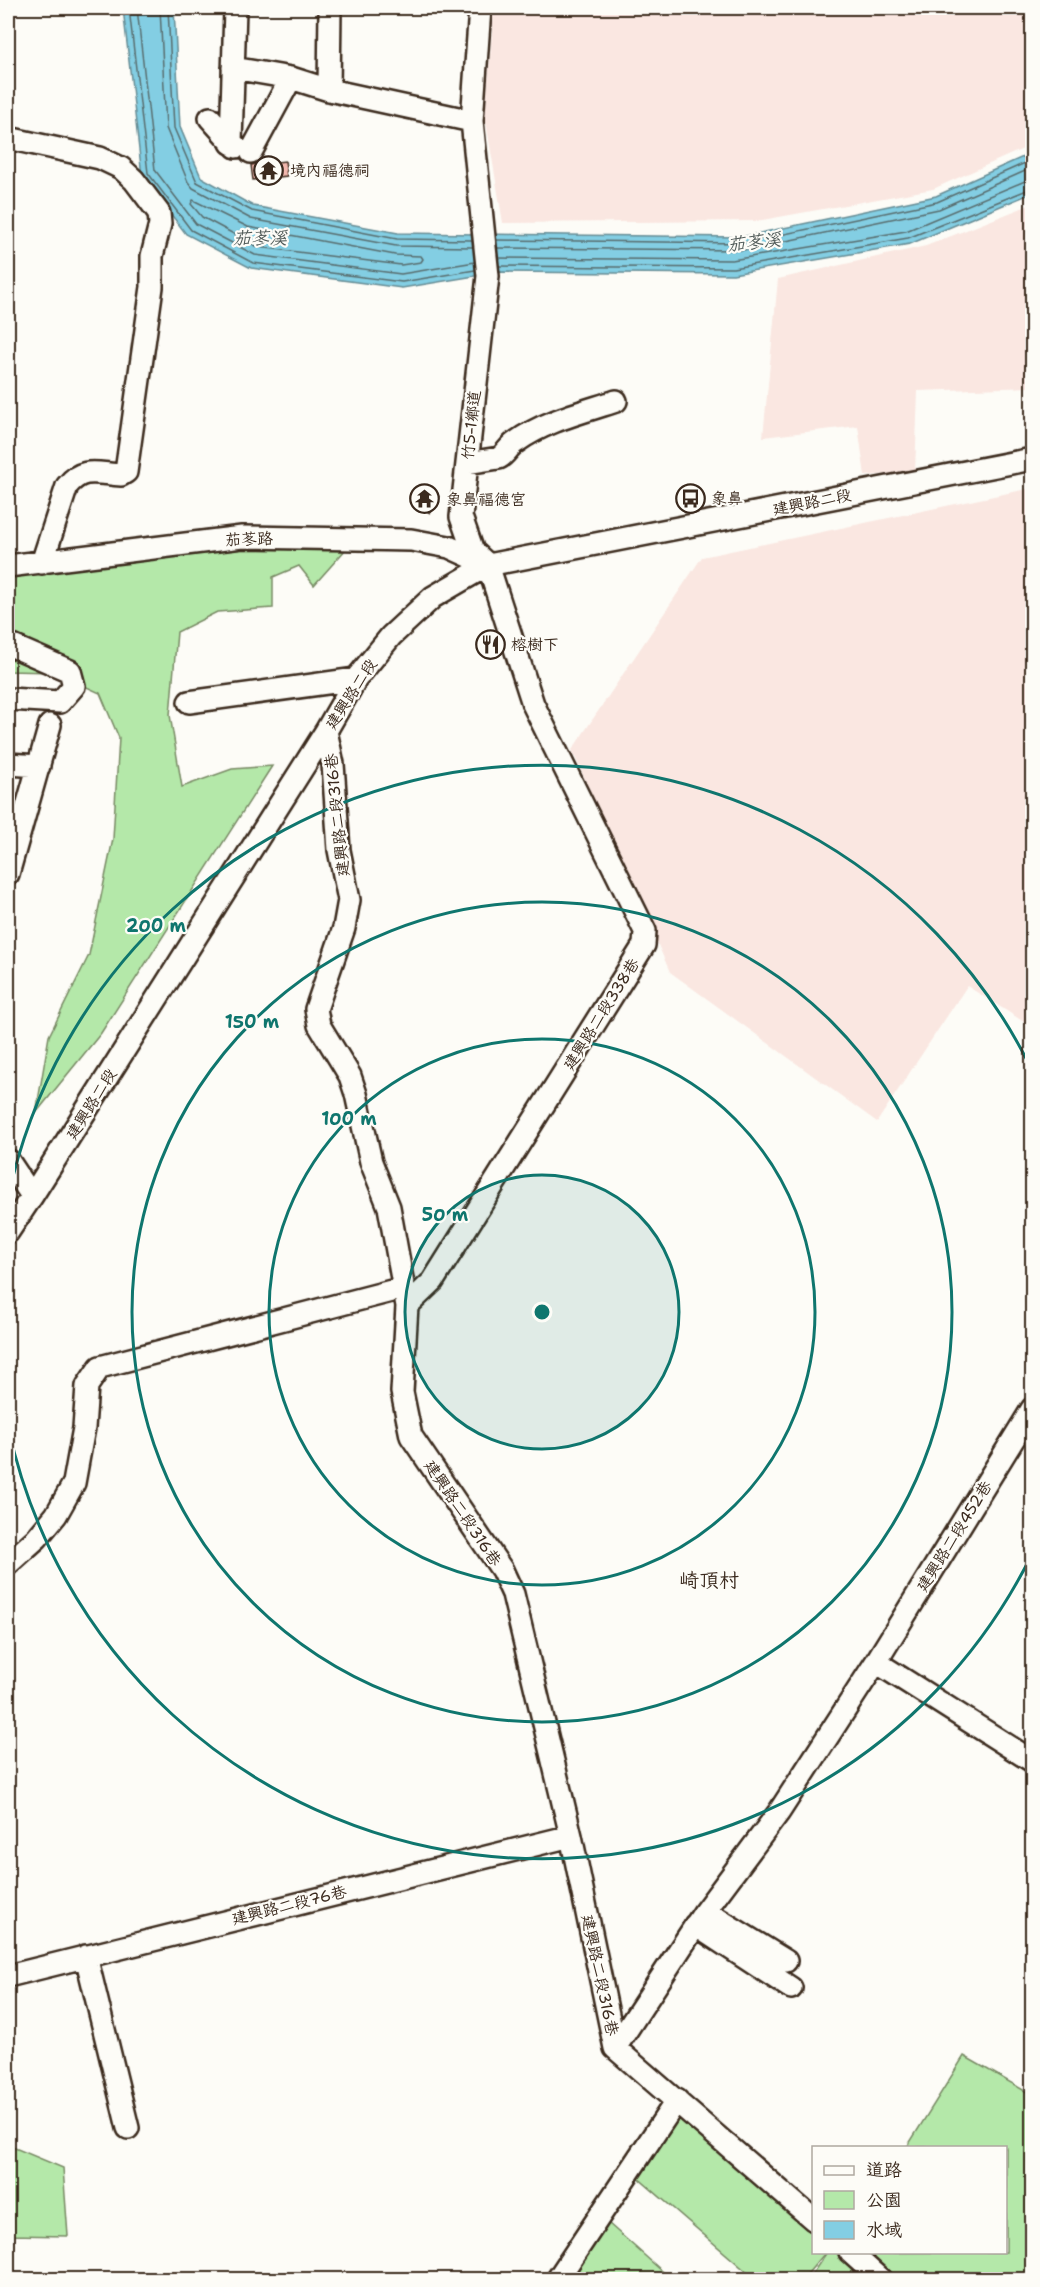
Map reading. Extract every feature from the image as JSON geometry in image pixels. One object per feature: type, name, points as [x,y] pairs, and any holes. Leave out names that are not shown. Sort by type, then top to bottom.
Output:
[{"type":"street","points":[[231,143],[235,8]]},
{"type":"street","points":[[329,90],[330,8]]},
{"type":"street","points":[[233,68],[291,78],[329,90],[472,121],[480,8]]},
{"type":"street","points":[[210,118],[231,143],[241,151],[259,151],[291,78]]},
{"type":"street","name":"竹5-1鄉道","points":[[472,121],[488,276],[461,517],[473,550],[488,565]]},
{"type":"street","points":[[8,138],[100,158],[121,168],[134,180],[159,213],[160,224],[152,256],[152,287],[126,472],[121,475],[84,473],[73,478],[67,486],[42,562]]},
{"type":"street","points":[[467,463],[500,459],[513,443],[523,437],[550,424],[616,401]]},
{"type":"street","name":"建興路二段","points":[[8,1232],[326,731],[356,679],[391,636],[433,597],[488,565],[1032,459]]},
{"type":"street","name":"茄苳路","points":[[8,566],[242,537],[411,540],[449,546],[488,565]]},
{"type":"street","name":"建興路二段338巷","points":[[405,1297],[433,1281],[644,945],[645,931],[533,704],[488,565]]},
{"type":"street","points":[[8,645],[70,671],[74,686],[60,702],[8,699]]},
{"type":"street","points":[[189,702],[356,679]]},
{"type":"street","points":[[8,874],[10,848],[39,766],[50,725]]},
{"type":"street","name":"建興路二段316巷","points":[[326,731],[333,764],[339,850],[349,900],[344,928],[316,1009],[320,1025],[350,1076],[371,1162],[389,1207],[405,1297],[402,1392],[411,1436],[502,1570],[513,1594],[571,1836],[615,2048],[812,2219]]},
{"type":"street","points":[[8,764],[39,766]]},
{"type":"street","points":[[8,1160],[32,1196]]},
{"type":"street","points":[[8,1564],[37,1539],[56,1515],[74,1483],[84,1428],[87,1386],[99,1367],[405,1297]]},
{"type":"street","name":"建興路二段452巷","points":[[615,2048],[700,1918],[779,1812],[876,1662],[1032,1409]]},
{"type":"street","points":[[876,1662],[1032,1761]]},
{"type":"street","name":"建興路二段76巷","points":[[8,1976],[571,1836]]},
{"type":"street","points":[[700,1918],[786,1961]]},
{"type":"street","points":[[700,1918],[791,1988]]},
{"type":"street","points":[[81,1957],[122,2130]]},
{"type":"street","points":[[557,2280],[677,2100]]},
{"type":"street","points":[[851,2254],[881,2280]]},
{"type":"shaded area","points":[[494,8],[1032,8],[1032,145],[933,189],[757,221],[503,223],[485,116]]},
{"type":"shaded area","points":[[1032,204],[1032,387],[918,391],[915,472],[865,476],[858,426],[763,437],[778,279],[926,246]]},
{"type":"shaded area","points":[[1032,488],[1032,1027],[967,986],[877,1122],[670,972],[572,750],[702,557]]},
{"type":"green space","points":[[363,530],[314,585],[299,566],[273,577],[273,608],[217,612],[177,632],[170,715],[182,787],[232,769],[272,766],[101,1033],[36,1113],[49,1036],[89,955],[113,839],[119,738],[100,693],[54,672],[8,671],[8,574]]},
{"type":"green space","points":[[964,2056],[1032,2095],[1032,2279],[889,2279],[853,2254],[1007,2254],[1007,2146],[908,2146]]},
{"type":"green space","points":[[677,2100],[812,2220],[812,2254],[824,2254],[803,2279],[755,2279],[629,2170]]},
{"type":"green space","points":[[8,2136],[10,2146],[63,2168],[68,2236],[9,2235],[15,2279],[8,2279]]},
{"type":"green space","points":[[599,2215],[671,2279],[554,2280]]},
{"type":"green space","points":[[826,2254],[850,2254],[880,2280],[808,2280]]},
{"type":"water","name":"茄苳溪","points":[[123,8],[174,8],[180,127],[201,177],[253,206],[398,233],[741,237],[936,196],[1032,153],[1032,193],[910,244],[733,274],[499,272],[402,288],[251,268],[186,234],[142,176]]},
{"type":"building","name":"境內福德祠","points":[[285,161],[287,176],[253,180],[251,165]]},
{"type":"building","name":"象鼻福德宮","points":[[419,485],[439,497],[430,513],[410,501]]},
{"type":"place","name":"境內福德祠","points":[[269,170]]},
{"type":"place","name":"象鼻","points":[[690,498]]},
{"type":"place","name":"象鼻福德宮","points":[[425,499]]},
{"type":"place","name":"榕樹下","points":[[490,644]]},
{"type":"district","name":"崎頂村","points":[[709,1580]]}]
